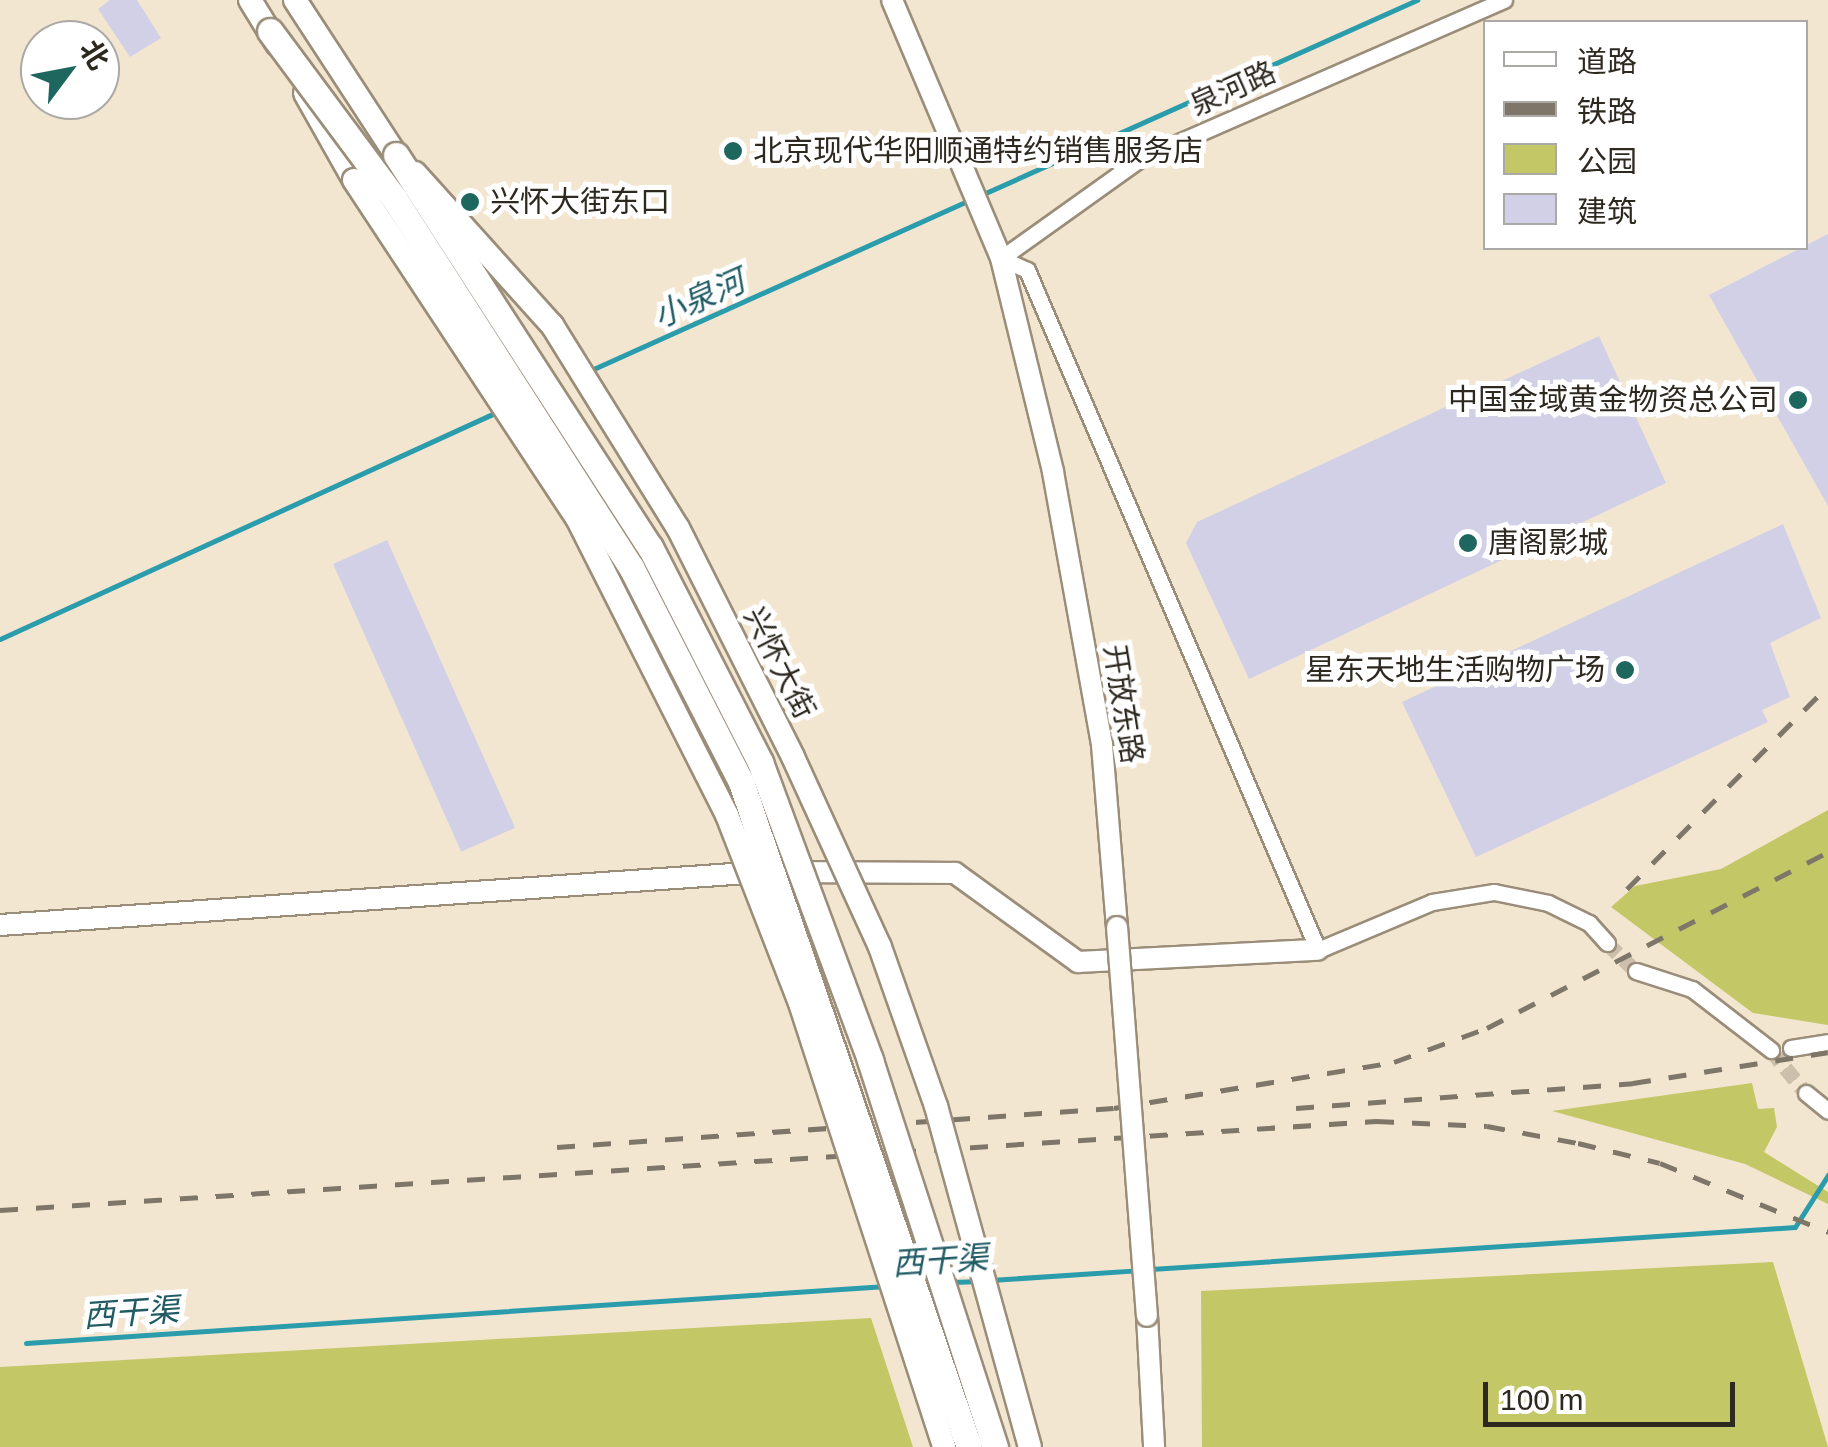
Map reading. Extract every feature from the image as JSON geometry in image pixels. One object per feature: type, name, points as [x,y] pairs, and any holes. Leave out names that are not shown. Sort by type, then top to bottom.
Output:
[{"type":"highway","points":[[270,31],[394,198],[632,567],[742,782],[969,1447]]},
{"type":"highway","points":[[396,154],[650,547],[760,762],[870,1060],[994,1447]]},
{"type":"main road","points":[[250,0],[354,180],[577,518],[727,815],[800,1003],[944,1447]]},
{"type":"main road","name":"兴怀大街","points":[[295,0],[396,154],[552,324],[678,528],[793,757],[880,946],[936,1106],[1030,1447]]},
{"type":"street","name":"开放东路","points":[[892,0],[968,171],[1001,258],[1053,472],[1096,710],[1117,926],[1154,1447]]},
{"type":"street","name":"泉河路","points":[[1001,258],[1140,159],[1504,0]]},
{"type":"street","points":[[1001,258],[1027,270],[1318,950]]},
{"type":"street","points":[[0,925],[699,872],[956,873],[1078,962],[1318,950],[1432,902],[1494,892],[1548,903],[1589,923],[1606,943]]},
{"type":"street","points":[[1636,972],[1692,990],[1772,1050]]},
{"type":"street","points":[[1791,1048],[1828,1042]]},
{"type":"street","points":[[1806,1093],[1828,1111]]},
{"type":"green space","points":[[1828,810],[1828,1025],[1753,1013],[1611,907],[1635,886],[1721,869]]},
{"type":"green space","points":[[1752,1083],[1758,1109],[1774,1108],[1777,1127],[1764,1152],[1828,1192],[1828,1204],[1745,1164],[1552,1111]]},
{"type":"green space","points":[[1773,1262],[1828,1447],[1202,1447],[1201,1291]]},
{"type":"green space","points":[[871,1318],[913,1447],[0,1447],[0,1367]]},
{"type":"building","points":[[110,0],[137,0],[161,38],[130,57],[120,42],[120,20],[105,20],[98,9]]},
{"type":"building","name":"中国金域黄金物资总公司","points":[[1828,234],[1828,506],[1709,295],[1797,250],[1808,250],[1808,244]]},
{"type":"building","points":[[1599,336],[1666,483],[1249,679],[1186,543],[1197,522]]},
{"type":"building","name":"星东天地生活购物广场","points":[[1783,524],[1821,618],[1770,643],[1790,697],[1762,710],[1768,722],[1476,857],[1402,702]]},
{"type":"building","points":[[387,540],[515,828],[461,852],[333,564]]},
{"type":"waterway","name":"小泉河","points":[[981,195],[1417,0]]},
{"type":"waterway","name":"小泉河","points":[[589,371],[971,199]]},
{"type":"waterway","name":"小泉河","points":[[0,639],[497,412]]},
{"type":"waterway","name":"西干渠","points":[[1151,1269],[1795,1227],[1828,1175]]},
{"type":"waterway","name":"西干渠","points":[[991,1280],[1140,1270]]},
{"type":"waterway","name":"西干渠","points":[[951,1282],[975,1281]]},
{"type":"waterway","name":"西干渠","points":[[26,1343],[886,1286]]},
{"type":"tunnel","points":[[1607,943],[1636,971]]},
{"type":"tunnel","points":[[1771,1050],[1806,1093]]},
{"type":"railway","points":[[1627,889],[1828,686]]},
{"type":"railway","points":[[557,1147],[1114,1108],[1394,1062],[1487,1028],[1828,852]]},
{"type":"railway","points":[[1296,1108],[1633,1083],[1828,1052]]},
{"type":"railway","points":[[0,1210],[1376,1121],[1487,1126],[1660,1163],[1828,1232]]},
{"type":"place","name":"北京现代华阳顺通特约销售服务店","points":[[733,151]]},
{"type":"place","name":"兴怀大街东口","points":[[470,202]]},
{"type":"place","name":"中国金域黄金物资总公司","points":[[1798,400]]},
{"type":"place","name":"唐阁影城","points":[[1468,543]]},
{"type":"place","name":"星东天地生活购物广场","points":[[1625,670]]}]
